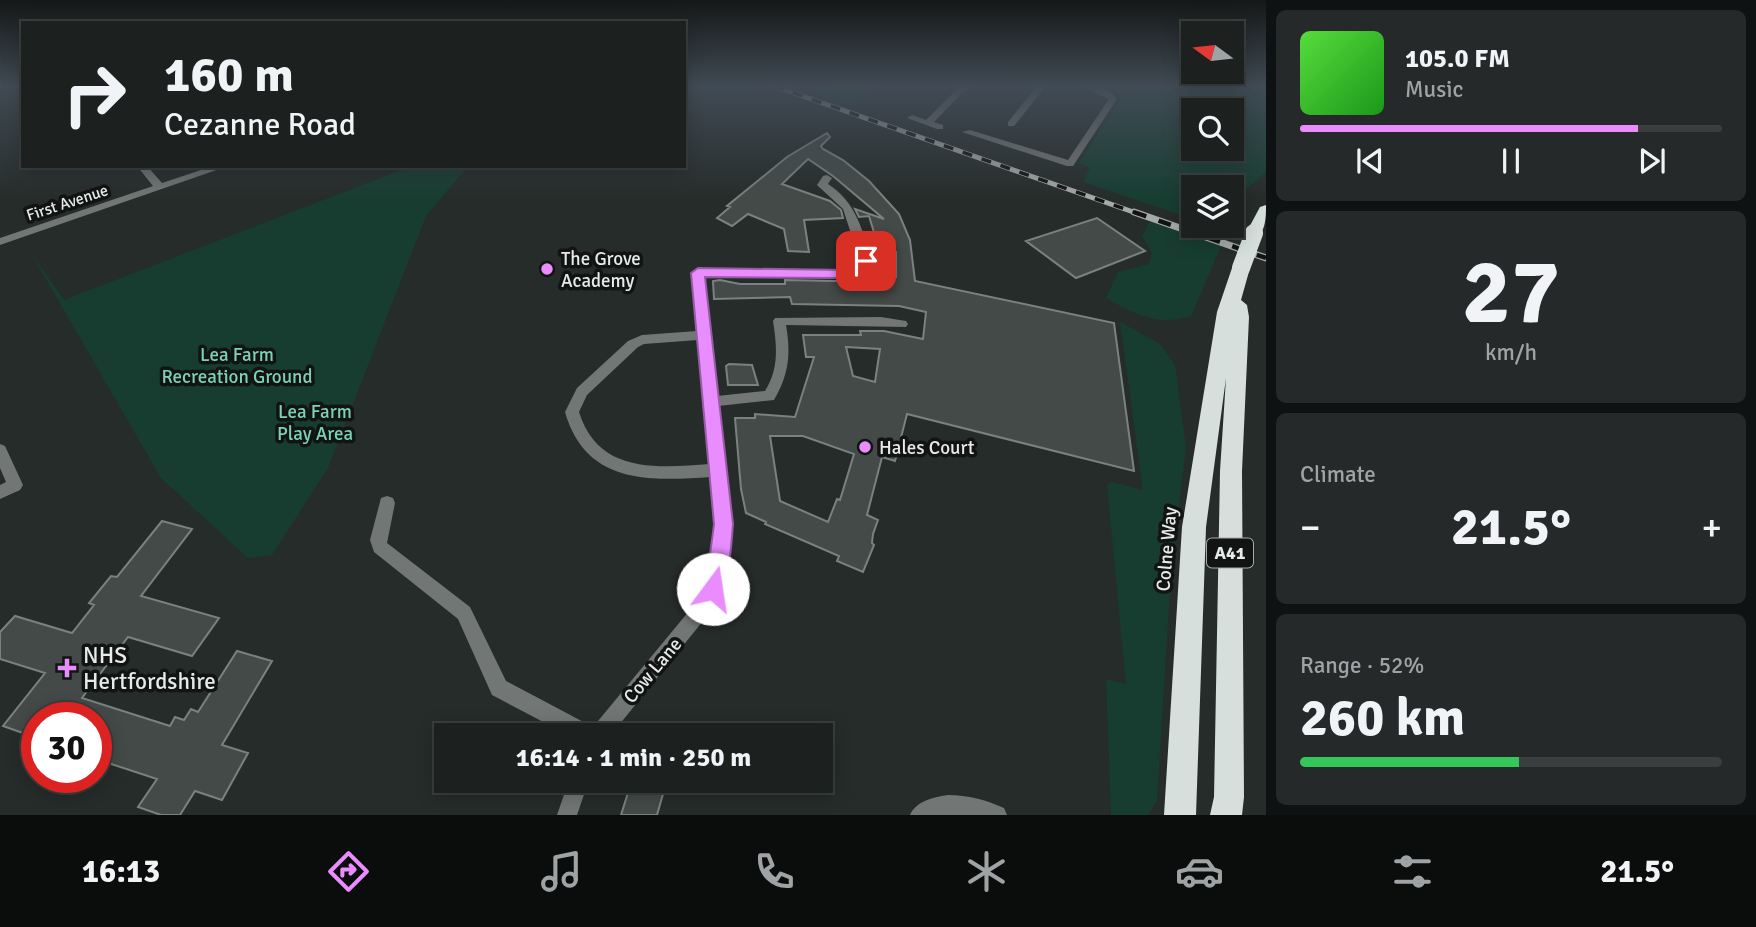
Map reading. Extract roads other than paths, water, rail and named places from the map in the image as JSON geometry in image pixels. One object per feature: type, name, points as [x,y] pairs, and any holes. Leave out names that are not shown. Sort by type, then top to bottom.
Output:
[{"type":"highway","name":"Colne Way","points":[[1180,815],[1194,527],[1226,312],[1254,233],[1266,210]]},
{"type":"highway","name":"Colne Way","points":[[1230,809],[1231,471],[1240,317],[1238,280]]},
{"type":"street","points":[[931,124],[940,127]]},
{"type":"street","points":[[967,132],[1070,164],[1096,124]]},
{"type":"street","points":[[144,168],[160,188]]},
{"type":"street","name":"First Avenue","points":[[0,242],[217,168]]},
{"type":"street","name":"Cow Lane","points":[[609,723],[693,621],[713,589],[723,543],[698,273],[818,274],[860,271],[866,261],[856,218],[837,193],[822,185],[827,178]]},
{"type":"street","points":[[709,402],[769,396],[781,379],[784,354],[779,321],[881,321],[902,324]]},
{"type":"street","points":[[702,335],[642,340],[633,344],[582,393],[572,412],[580,437],[590,447],[619,464],[650,473],[717,470]]},
{"type":"street","points":[[0,450],[15,485],[0,492]]},
{"type":"street","points":[[387,503],[378,540],[380,547],[464,613],[499,688],[565,723]]},
{"type":"street","points":[[567,815],[575,793]]},
{"type":"street","points":[[920,815],[942,806],[981,809],[997,815]]},
{"type":"railway","points":[[882,124],[1139,214]]},
{"type":"railway","points":[[1134,212],[1266,258]]},
{"type":"place","name":"The Grove Academy","points":[[547,269]]},
{"type":"place","name":"Hales Court","points":[[865,447]]},
{"type":"place","name":"NHS Hertfordshire","points":[[67,668]]},
{"type":"park label","name":"Lea Farm Recreation Ground","points":[[237,365]]},
{"type":"park label","name":"Lea Farm Play Area","points":[[315,422]]}]
